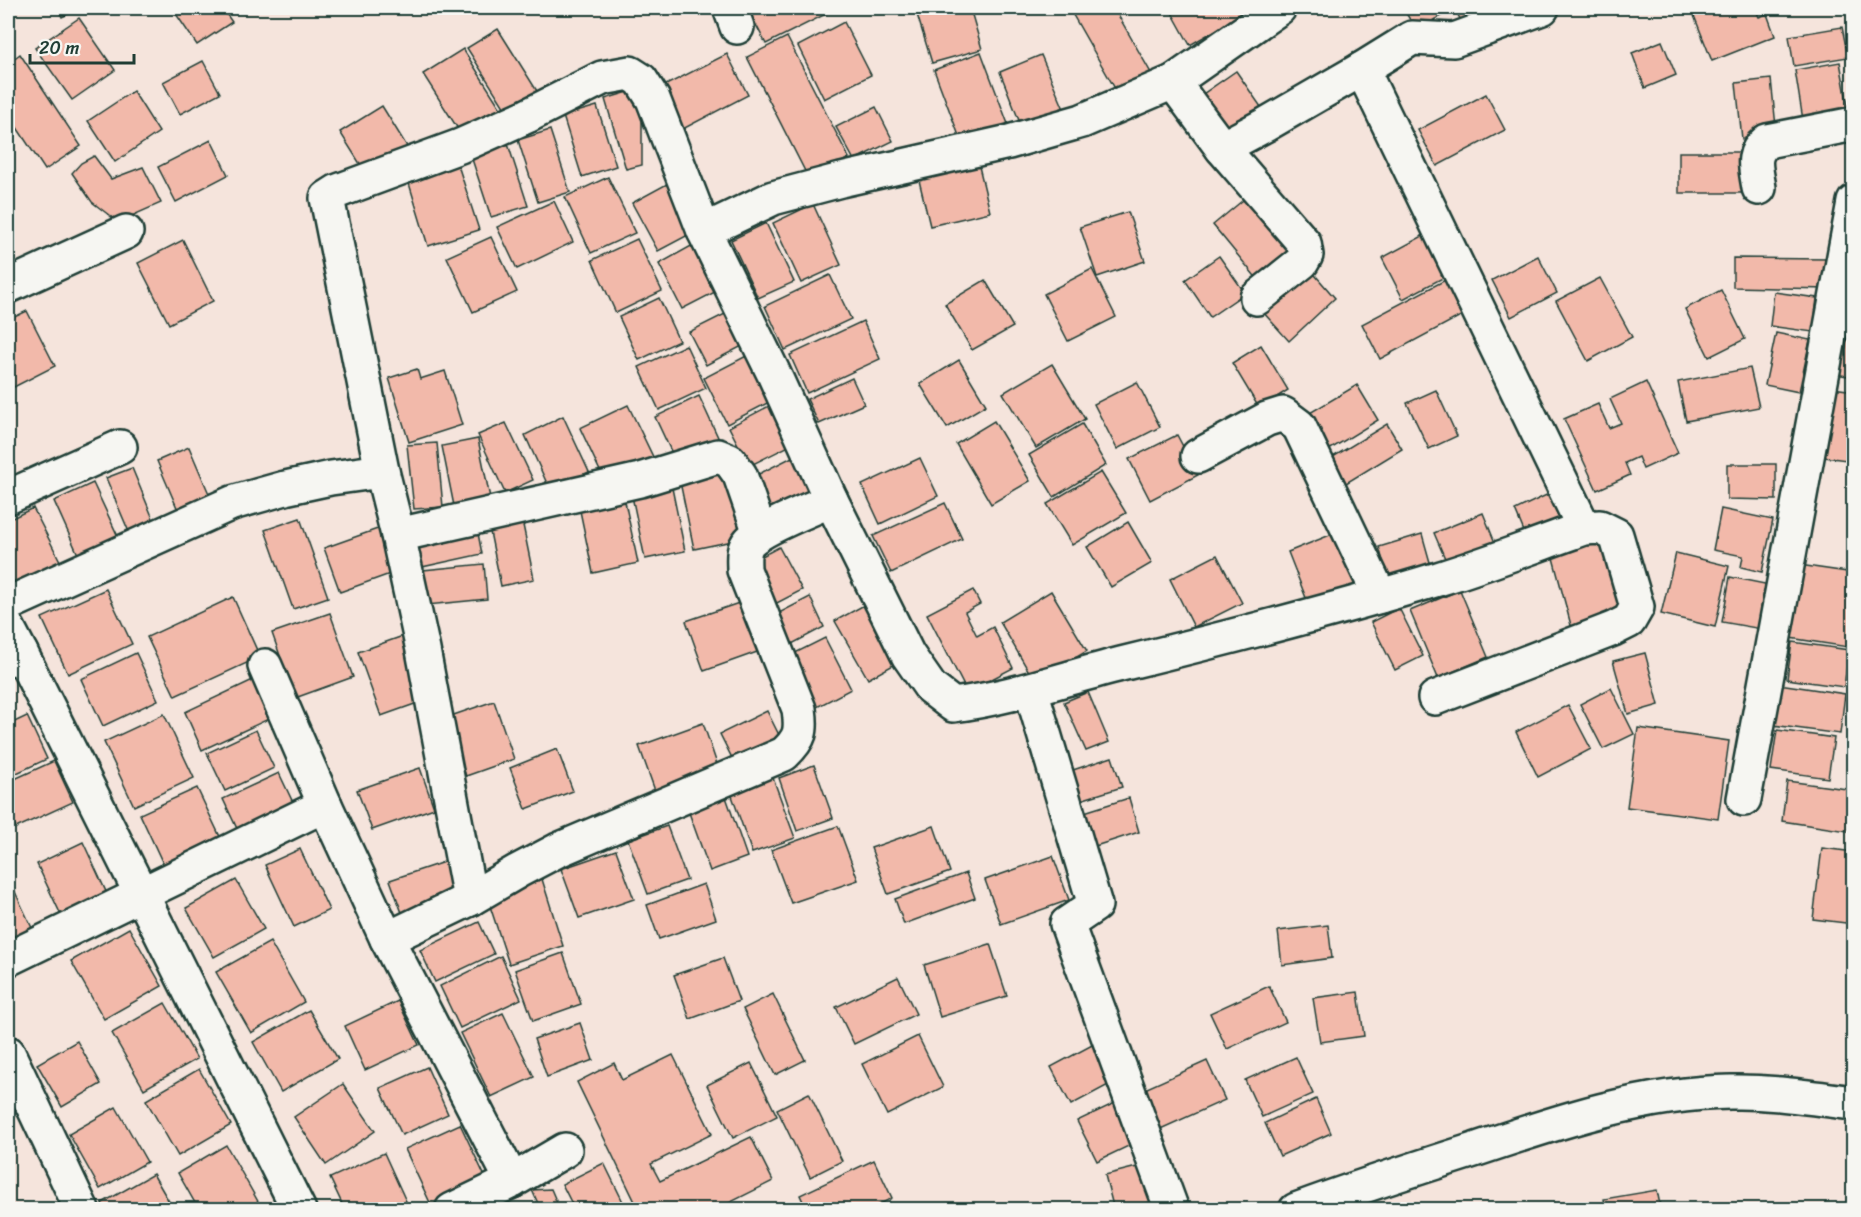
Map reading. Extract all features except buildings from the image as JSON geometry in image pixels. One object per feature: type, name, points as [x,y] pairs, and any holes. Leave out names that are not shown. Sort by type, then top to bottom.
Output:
[{"type":"street","points":[[704,231],[773,198],[841,180],[1009,142],[1082,121],[1173,82],[1279,8]]},
{"type":"street","points":[[1222,148],[1265,126],[1412,38],[1454,40],[1542,8]]},
{"type":"street","points":[[1362,69],[1584,528]]},
{"type":"street","points":[[470,898],[423,650],[382,471],[327,198],[338,191],[460,146],[527,116],[602,78],[630,73],[641,80],[653,99],[704,231],[773,372],[831,500],[908,655],[931,688],[953,705],[1031,690],[1087,672],[1239,635],[1380,596],[1440,578],[1584,528],[1600,527],[1616,535],[1637,607],[1629,621],[1435,698]]},
{"type":"street","points":[[1173,82],[1222,148],[1304,243],[1306,255],[1302,262],[1257,298]]},
{"type":"street","points":[[1759,188],[1755,157],[1759,147],[1767,141],[1854,124]]},
{"type":"street","points":[[1744,799],[1854,202]]},
{"type":"street","points":[[8,286],[126,232]]},
{"type":"street","points":[[1198,456],[1267,418],[1283,414],[1299,426],[1380,596]]},
{"type":"street","points":[[8,497],[120,447]]},
{"type":"street","points":[[398,535],[640,480],[718,456],[730,460],[740,475],[760,533]]},
{"type":"street","points":[[8,604],[232,503],[331,478],[382,471]]},
{"type":"street","points":[[387,939],[470,898],[558,850],[784,754],[797,742],[801,727],[799,709],[744,570],[743,554],[748,543],[760,533],[831,500]]},
{"type":"street","points":[[12,646],[142,894],[299,1209]]},
{"type":"street","points":[[265,666],[325,805],[387,939],[512,1181]]},
{"type":"street","points":[[1031,690],[1095,905],[1067,924],[1172,1209]]},
{"type":"street","points":[[8,959],[325,805]]},
{"type":"street","points":[[8,1053],[82,1209]]},
{"type":"street","points":[[1296,1209],[1546,1126],[1644,1100],[1729,1092],[1765,1092],[1854,1103]]},
{"type":"street","points":[[452,1209],[512,1181],[565,1150]]}]
